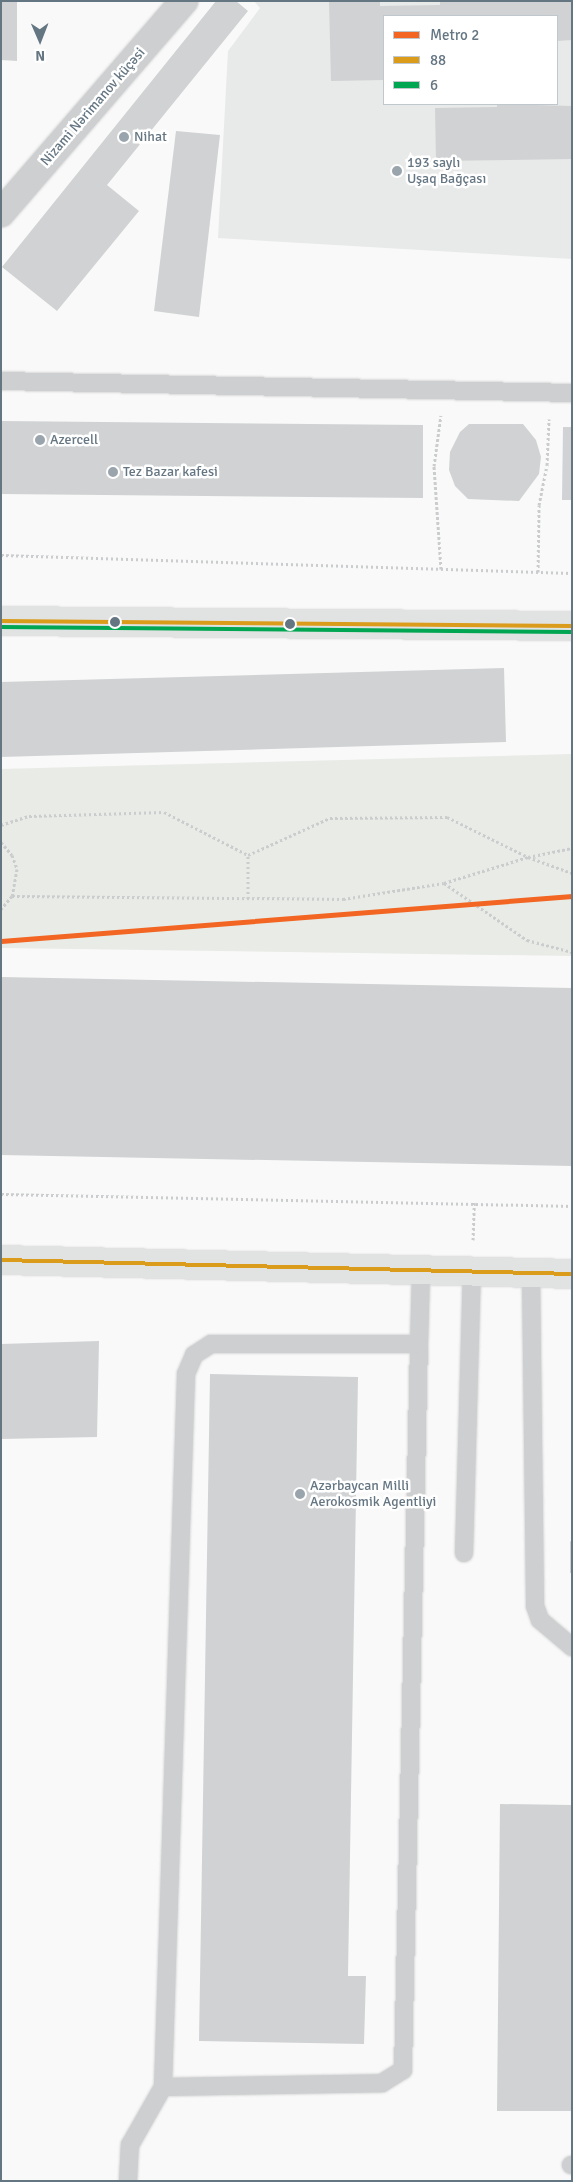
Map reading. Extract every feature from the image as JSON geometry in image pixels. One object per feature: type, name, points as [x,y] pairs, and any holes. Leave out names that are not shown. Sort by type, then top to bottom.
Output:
[{"type":"main road","points":[[1,621],[572,626]]},
{"type":"main road","points":[[1,1260],[572,1274]]},
{"type":"street","name":"Nizami Nərimanov küçəsi","points":[[1,213],[184,1]]},
{"type":"lane","points":[[1,381],[446,391],[569,391]]},
{"type":"lane","points":[[163,2087],[382,2083],[403,2070],[421,1271]]},
{"type":"lane","points":[[464,1553],[472,1271]]},
{"type":"lane","points":[[531,1273],[535,1606],[540,1620],[572,1648]]},
{"type":"lane","points":[[128,2181],[130,2144],[163,2087],[186,1374],[194,1355],[210,1344],[419,1344]]},
{"type":"path","points":[[441,569],[434,466],[446,391]]},
{"type":"path","points":[[538,572],[539,505],[547,464],[548,421],[569,391]]},
{"type":"path","points":[[1,555],[572,573]]},
{"type":"path","points":[[1,825],[29,816],[164,812],[248,855]]},
{"type":"path","points":[[248,855],[330,818],[447,817],[528,857],[572,873]]},
{"type":"path","points":[[1,842],[12,855],[17,869],[12,896],[1,909]]},
{"type":"path","points":[[12,896],[343,899],[444,883],[528,857],[572,848]]},
{"type":"path","points":[[248,855],[248,898]]},
{"type":"path","points":[[444,883],[527,940],[572,952]]},
{"type":"path","points":[[1,1194],[474,1202],[572,1206]]},
{"type":"path","points":[[472,1271],[474,1202]]},
{"type":"shaded area","name":"193 saylı Uşaq Bağçası","points":[[254,1],[572,1],[572,259],[218,238],[228,51],[260,8]]},
{"type":"shaded area","points":[[572,754],[572,956],[1,948],[1,769]]},
{"type":"building","points":[[1,1],[17,1],[17,61],[1,60]]},
{"type":"building","points":[[216,1],[236,1],[248,11],[107,185],[139,211],[57,311],[2,267]]},
{"type":"building","points":[[329,1],[380,1],[380,6],[440,5],[440,1],[572,1],[572,40],[558,41],[558,15],[383,15],[383,80],[331,81]]},
{"type":"building","points":[[497,105],[572,106],[572,159],[436,161],[435,108],[497,107]]},
{"type":"building","points":[[176,131],[220,135],[199,317],[154,311]]},
{"type":"building","points":[[1,421],[423,425],[423,498],[1,494]]},
{"type":"building","points":[[469,424],[523,424],[536,440],[541,457],[539,474],[519,501],[468,499],[455,486],[449,470],[450,452],[460,432]]},
{"type":"building","points":[[563,427],[572,427],[572,500],[562,500]]},
{"type":"building","points":[[504,668],[506,742],[1,757],[1,682]]},
{"type":"building","points":[[1,977],[572,988],[572,1166],[1,1155]]},
{"type":"building","points":[[99,1341],[97,1437],[1,1439],[1,1344]]},
{"type":"building","points":[[210,1374],[358,1377],[348,1976],[366,1976],[364,2044],[199,2041]]},
{"type":"building","points":[[570,1541],[572,1542],[572,1573],[570,1573]]},
{"type":"building","points":[[500,1804],[572,1805],[572,2111],[497,2111]]},
{"type":"metro line","name":"2","points":[[1,941],[572,896]]},
{"type":"transit line","name":"88","points":[[1,621],[572,626]]},
{"type":"transit line","name":"6","points":[[1,627],[572,632]]},
{"type":"transit line","name":"88","points":[[1,1260],[572,1274]]},
{"type":"place","name":"Nihat","points":[[124,137]]},
{"type":"place","name":"193 saylı Uşaq Bağçası","points":[[397,171]]},
{"type":"place","name":"Azercell","points":[[40,440]]},
{"type":"place","name":"Tez Bazar kafesi","points":[[113,472]]},
{"type":"place","name":"Azərbaycan Milli Aerokosmik Agentliyi","points":[[300,1494]]}]
